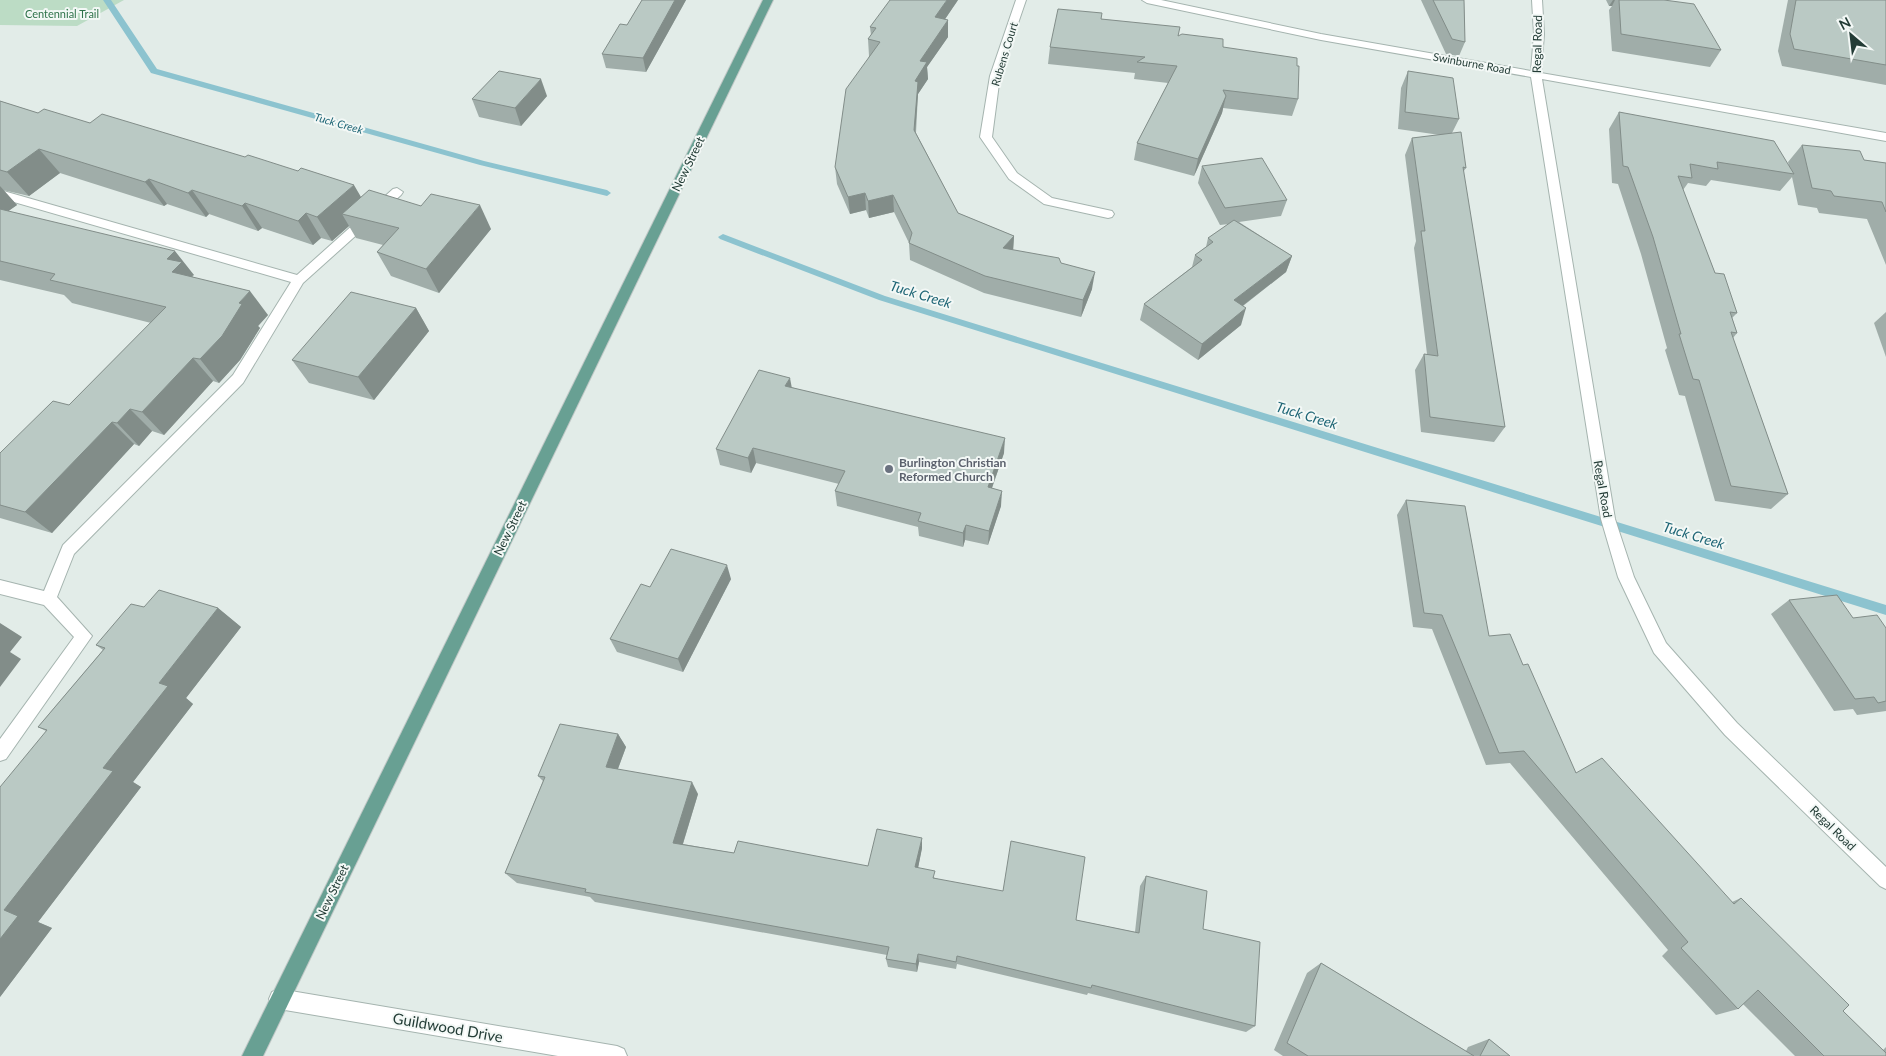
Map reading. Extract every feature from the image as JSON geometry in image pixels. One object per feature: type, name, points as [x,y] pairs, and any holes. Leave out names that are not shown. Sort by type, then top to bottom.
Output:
[{"type":"main road","name":"New Street","points":[[252,1056],[768,0]]},
{"type":"street","name":"Rubens Court","points":[[1021,0],[995,76],[986,137],[1013,176],[1048,201],[1108,214]]},
{"type":"street","name":"Swinburne Road","points":[[1147,0],[1321,36],[1886,137]]},
{"type":"street","name":"Regal Road","points":[[1537,0],[1539,34],[1536,74],[1608,519],[1626,576],[1660,648],[1732,729],[1886,880]]},
{"type":"street","points":[[49,599],[68,550],[238,378],[299,280],[397,192]]},
{"type":"street","points":[[0,194],[299,280]]},
{"type":"street","points":[[0,588],[49,599],[84,636],[0,753]]},
{"type":"street","name":"Guildwood Drive","points":[[279,999],[616,1056]]},
{"type":"green space","name":"Centennial Trail","points":[[0,0],[124,0],[77,26],[0,25]]},
{"type":"building","points":[[642,0],[675,0],[643,58],[602,54],[620,24],[627,25]]},
{"type":"building","points":[[890,0],[947,0],[935,17],[948,20],[920,61],[927,62],[915,81],[918,82],[914,130],[958,213],[1014,236],[1003,248],[1059,258],[1061,263],[1095,272],[1083,300],[985,276],[909,243],[912,233],[893,195],[868,201],[865,193],[848,197],[835,167],[846,89],[880,42],[868,39],[876,28],[870,27]]},
{"type":"building","points":[[1433,0],[1464,0],[1465,42],[1452,39]]},
{"type":"building","points":[[1619,0],[1664,0],[1694,4],[1721,50],[1621,34]]},
{"type":"building","points":[[1796,0],[1886,0],[1886,65],[1794,49],[1790,34]]},
{"type":"building","points":[[1058,9],[1102,13],[1101,19],[1180,27],[1178,36],[1182,34],[1223,39],[1223,47],[1297,58],[1297,66],[1299,66],[1298,99],[1223,90],[1226,96],[1198,159],[1137,143],[1177,66],[1137,62],[1145,57],[1050,47]]},
{"type":"building","points":[[499,71],[541,79],[515,108],[472,99]]},
{"type":"building","points":[[1408,71],[1453,78],[1459,119],[1405,112]]},
{"type":"building","points":[[0,101],[38,113],[44,109],[90,123],[102,114],[245,157],[248,155],[298,171],[301,168],[354,185],[317,217],[306,213],[298,221],[245,203],[242,206],[192,190],[188,193],[149,179],[145,182],[39,149],[7,172],[0,170]]},
{"type":"building","points":[[1619,112],[1774,141],[1794,174],[1717,162],[1718,169],[1690,164],[1692,178],[1678,176],[1715,273],[1724,274],[1737,313],[1730,312],[1737,333],[1731,332],[1788,494],[1731,486],[1699,380],[1693,379],[1653,237],[1628,167],[1623,166]]},
{"type":"building","points":[[1461,132],[1466,168],[1463,167],[1505,427],[1430,417],[1424,354],[1438,356],[1421,231],[1425,231],[1412,138]]},
{"type":"building","points":[[1802,145],[1860,151],[1864,160],[1886,163],[1886,212],[1882,202],[1834,196],[1831,191],[1812,188]]},
{"type":"building","points":[[1262,158],[1287,200],[1225,208],[1202,166]]},
{"type":"building","points":[[369,190],[421,206],[431,194],[480,205],[426,269],[377,252],[399,228],[342,214]]},
{"type":"building","points":[[0,209],[175,251],[167,259],[182,262],[172,272],[250,291],[239,303],[242,304],[222,336],[200,359],[193,358],[142,412],[130,409],[117,423],[112,422],[25,512],[0,505],[0,453],[53,401],[69,405],[166,307],[50,280],[55,274],[0,261]]},
{"type":"building","points":[[1234,220],[1292,256],[1234,300],[1246,308],[1202,344],[1144,304],[1202,260],[1195,255],[1213,242],[1208,238]]},
{"type":"building","points":[[351,292],[416,308],[358,377],[292,360]]},
{"type":"building","name":"Burlington Christian Reformed Church","points":[[759,370],[790,378],[785,386],[1005,438],[988,487],[1002,491],[989,531],[966,525],[963,533],[918,521],[921,513],[835,491],[845,471],[753,448],[748,458],[716,449]]},
{"type":"building","points":[[1406,500],[1465,506],[1489,636],[1510,634],[1523,665],[1528,664],[1576,773],[1602,758],[1734,904],[1741,898],[1849,1005],[1843,1011],[1886,1053],[1886,1056],[1824,1056],[1758,990],[1738,1009],[1681,948],[1688,942],[1524,751],[1499,753],[1442,615],[1424,613]]},
{"type":"building","points":[[671,549],[727,565],[678,659],[610,639],[641,584],[650,587]]},
{"type":"building","points":[[159,590],[218,608],[159,683],[168,686],[103,768],[113,771],[4,910],[18,916],[0,939],[0,787],[47,730],[38,727],[105,648],[96,645],[131,604],[144,607]]},
{"type":"building","points":[[1837,595],[1853,618],[1877,615],[1886,628],[1886,701],[1878,703],[1874,697],[1855,699],[1789,600]]},
{"type":"building","points":[[560,724],[618,734],[606,767],[692,782],[673,843],[734,853],[738,841],[868,866],[877,829],[922,838],[915,867],[935,871],[933,878],[1003,891],[1011,841],[1085,857],[1076,920],[1139,933],[1146,876],[1207,891],[1203,929],[1260,942],[1255,1026],[1092,985],[1091,988],[957,956],[956,962],[918,954],[916,964],[886,959],[889,947],[585,892],[586,889],[505,873],[545,777],[538,776]]},
{"type":"building","points":[[1321,963],[1474,1056],[1308,1056],[1287,1043]]},
{"type":"building","points":[[1489,1039],[1510,1056],[1480,1056]]},
{"type":"waterway","name":"Tuck Creek","points":[[107,0],[154,71],[483,163],[607,193]]},
{"type":"waterway","name":"Tuck Creek","points":[[723,237],[882,298],[1886,610]]},
{"type":"place","name":"Burlington Christian Reformed Church","points":[[889,469]]}]
